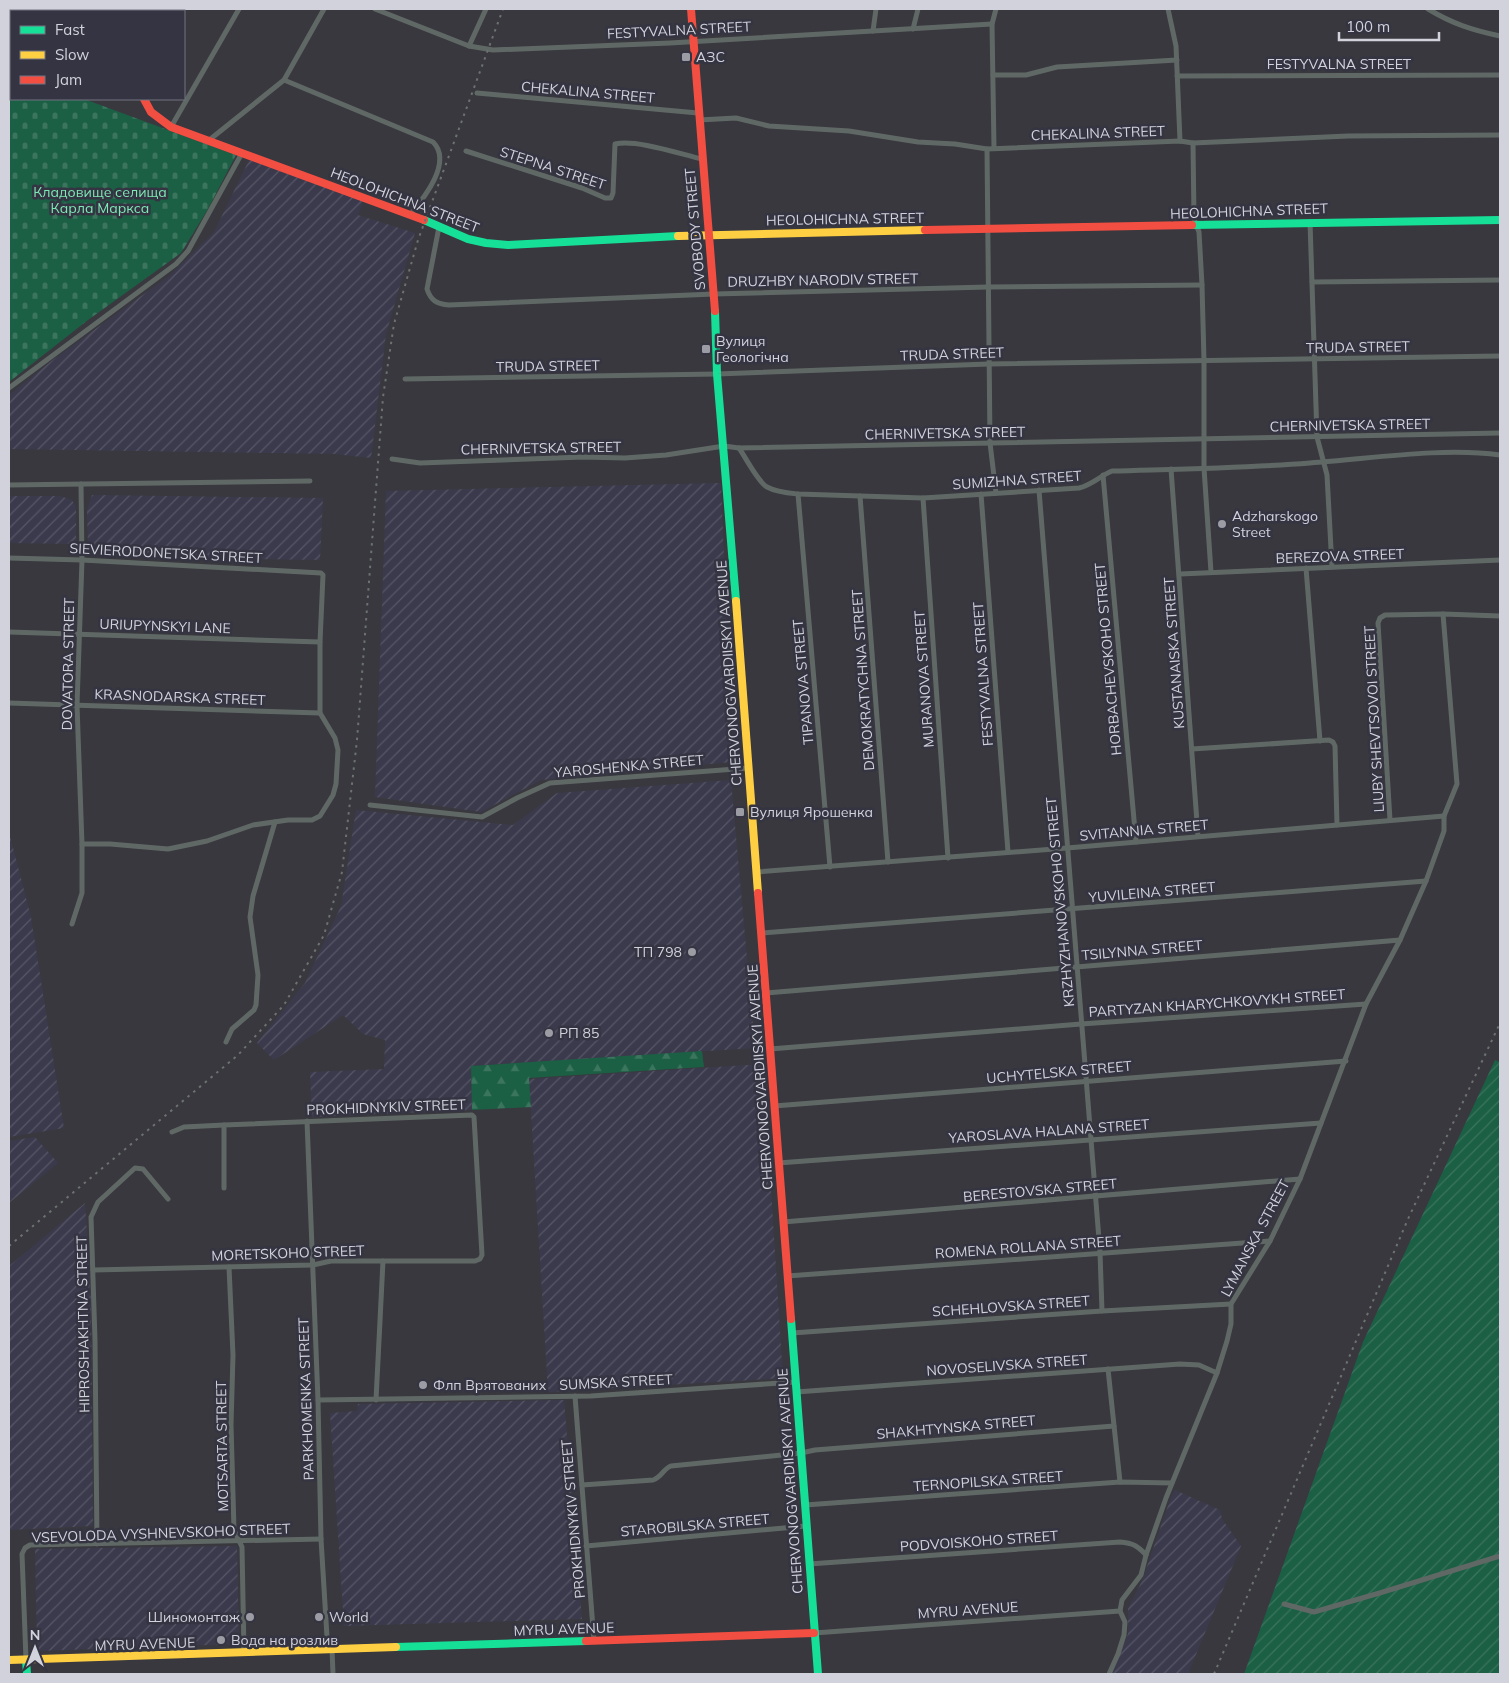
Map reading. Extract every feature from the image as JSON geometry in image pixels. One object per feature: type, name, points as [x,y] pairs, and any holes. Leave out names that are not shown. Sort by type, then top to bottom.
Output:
[{"type":"main road","name":"SVOBODY STREET","points":[[691,9],[714,294],[717,374],[724,446]]},
{"type":"main road","name":"HEOLOHICHNA STREET","points":[[145,100],[151,112],[171,127],[410,214],[468,239],[508,245],[708,235],[1310,222],[1500,220]]},
{"type":"main road","name":"CHERVONOGVARDIISKYI AVENUE","points":[[724,446],[818,1674]]},
{"type":"main road","name":"MYRU AVENUE","points":[[9,1660],[814,1633]]},
{"type":"main road","points":[[26,1660],[26,1674]]},
{"type":"street","points":[[171,127],[239,9]]},
{"type":"street","points":[[208,141],[284,80],[324,9]]},
{"type":"street","name":"FESTYVALNA STREET","points":[[375,9],[468,46],[493,50],[992,24]]},
{"type":"street","points":[[468,46],[486,9]]},
{"type":"street","points":[[873,31],[876,9]]},
{"type":"street","points":[[913,29],[918,9]]},
{"type":"street","points":[[994,148],[992,24],[996,9]]},
{"type":"street","points":[[1168,9],[1176,46],[1180,141]]},
{"type":"street","points":[[1428,9],[1454,23],[1500,36]]},
{"type":"street","points":[[993,75],[1026,74],[1057,66],[1177,60]]},
{"type":"street","name":"FESTYVALNA STREET","points":[[1177,76],[1500,75]]},
{"type":"street","points":[[284,80],[433,142],[439,148],[441,154],[440,161],[434,180],[426,196],[410,214]]},
{"type":"street","name":"CHEKALINA STREET","points":[[476,93],[699,117],[736,118],[769,126],[849,131],[918,142],[955,144],[987,149],[1348,136],[1500,135]]},
{"type":"street","name":"STEPNA STREET","points":[[466,151],[582,188],[605,198],[611,198],[612,193],[615,144],[622,142],[644,145],[702,159]]},
{"type":"street","points":[[1193,143],[1194,219],[1199,232],[1202,284],[1203,438],[1210,572]]},
{"type":"street","points":[[987,149],[990,443],[996,493]]},
{"type":"street","points":[[9,388],[176,264],[188,251],[242,153]]},
{"type":"street","points":[[1310,222],[1317,437],[1327,475],[1332,567]]},
{"type":"street","name":"DRUZHBY NARODIV STREET","points":[[439,227],[427,289],[430,297],[438,304],[459,305],[714,294],[1202,284]]},
{"type":"street","points":[[1312,282],[1500,280]]},
{"type":"street","name":"TRUDA STREET","points":[[405,379],[717,374],[989,364],[1500,356]]},
{"type":"street","name":"CHERNIVETSKA STREET","points":[[392,459],[420,463],[583,457],[625,458],[666,455],[724,446],[739,448],[1500,433]]},
{"type":"street","name":"SUMIZHNA STREET","points":[[739,448],[766,487],[798,494],[923,498],[1079,488],[1090,485],[1112,471],[1323,462],[1423,454],[1486,453],[1500,455]]},
{"type":"street","name":"KUSTANAISKA STREET","points":[[1171,469],[1198,836]]},
{"type":"street","name":"HORBACHEVSKOHO STREET","points":[[1103,475],[1136,842]]},
{"type":"street","points":[[9,485],[310,481]]},
{"type":"street","name":"DOVATORA STREET","points":[[72,924],[82,893],[77,705],[82,560],[81,484]]},
{"type":"street","name":"KRZHYZHANOVSKOHO STREET","points":[[1039,490],[1100,1252],[1102,1311]]},
{"type":"street","name":"TIPANOVA STREET","points":[[798,494],[830,867]]},
{"type":"street","name":"FESTYVALNA STREET","points":[[981,494],[1008,852]]},
{"type":"street","name":"DEMOKRATYCHNA STREET","points":[[860,496],[888,862]]},
{"type":"street","name":"MURANOVA STREET","points":[[923,498],[948,858]]},
{"type":"street","name":"SIEVIERODONETSKA STREET","points":[[9,558],[82,560],[321,573],[323,575],[320,642]]},
{"type":"street","name":"BEREZOVA STREET","points":[[1180,574],[1500,560]]},
{"type":"street","points":[[1306,568],[1320,741]]},
{"type":"street","points":[[1443,614],[1457,784],[1444,816]]},
{"type":"street","name":"LIUBY SHEVTSOVOI STREET","points":[[1390,820],[1378,623],[1380,618],[1385,615],[1443,614],[1500,616]]},
{"type":"street","name":"URIUPYNSKYI LANE","points":[[9,632],[320,642]]},
{"type":"street","points":[[82,844],[110,844],[168,849],[207,841],[254,825],[312,820],[320,816],[333,795],[336,784],[338,750],[332,733],[320,713],[320,642]]},
{"type":"street","name":"KRASNODARSKA STREET","points":[[9,703],[320,713]]},
{"type":"street","points":[[1192,749],[1329,740],[1333,742],[1335,746],[1337,825]]},
{"type":"street","name":"YAROSHENKA STREET","points":[[370,805],[482,818],[518,798],[550,784],[749,768]]},
{"type":"street","name":"SVITANNIA STREET","points":[[756,872],[948,858],[1444,816]]},
{"type":"street","name":"LYMANSKA STREET","points":[[1120,1611],[1122,1600],[1141,1575],[1172,1483],[1217,1373],[1227,1341],[1231,1304],[1270,1241],[1300,1180],[1366,1004],[1400,940],[1426,881],[1444,831],[1444,816]]},
{"type":"street","points":[[226,1042],[232,1029],[254,1010],[256,1005],[258,975],[250,917],[275,822]]},
{"type":"street","name":"YUVILEINA STREET","points":[[761,933],[1426,881]]},
{"type":"street","name":"TSILYNNA STREET","points":[[766,993],[1400,940]]},
{"type":"street","name":"PARTYZAN KHARYCHKOVYKH STREET","points":[[770,1049],[1081,1024],[1366,1004]]},
{"type":"street","name":"UCHYTELSKA STREET","points":[[774,1106],[1346,1061]]},
{"type":"street","name":"PROKHIDNYKIV STREET","points":[[172,1132],[184,1128],[224,1125],[473,1115],[482,1255]]},
{"type":"street","name":"PARKHOMENKA STREET","points":[[307,1121],[318,1400],[321,1539],[326,1637],[332,1649],[333,1674]]},
{"type":"street","name":"YAROSLAVA HALANA STREET","points":[[778,1162],[1320,1123]]},
{"type":"street","points":[[224,1125],[224,1188]]},
{"type":"street","name":"HIPROSHAKHTNA STREET","points":[[96,1544],[91,1217],[98,1202],[135,1168],[143,1170],[168,1199]]},
{"type":"street","name":"BERESTOVSKA STREET","points":[[783,1222],[1300,1180]]},
{"type":"street","name":"ROMENA ROLLANA STREET","points":[[787,1276],[1270,1241]]},
{"type":"street","name":"MORETSKOHO STREET","points":[[93,1270],[313,1265],[331,1261],[475,1261],[480,1259],[482,1255]]},
{"type":"street","points":[[376,1400],[384,1261]]},
{"type":"street","name":"MOTSARTA STREET","points":[[229,1267],[233,1355],[231,1425],[234,1530],[242,1547],[244,1653]]},
{"type":"street","name":"SCHEHLOVSKA STREET","points":[[792,1333],[1102,1311],[1231,1304]]},
{"type":"street","name":"NOVOSELIVSKA STREET","points":[[796,1392],[1199,1364],[1217,1373]]},
{"type":"street","points":[[1108,1369],[1120,1482]]},
{"type":"street","name":"SUMSKA STREET","points":[[318,1400],[575,1396],[795,1382]]},
{"type":"street","name":"PROKHIDNYKIV STREET","points":[[575,1396],[594,1640]]},
{"type":"street","name":"SHAKHTYNSKA STREET","points":[[582,1486],[653,1480],[659,1478],[663,1471],[671,1466],[815,1450],[1114,1426]]},
{"type":"street","name":"TERNOPILSKA STREET","points":[[805,1505],[1120,1482],[1172,1483]]},
{"type":"street","name":"STAROBILSKA STREET","points":[[586,1546],[806,1526]]},
{"type":"street","name":"VSEVOLODA VYSHNEVSKOHO STREET","points":[[26,1660],[22,1554],[25,1548],[30,1545],[321,1539]]},
{"type":"street","name":"PODVOISKOHO STREET","points":[[809,1564],[1120,1542],[1130,1542],[1138,1546],[1146,1556]]},
{"type":"street","points":[[1284,1604],[1314,1612],[1500,1556]]},
{"type":"street","points":[[1109,1674],[1124,1635],[1125,1622],[1120,1611]]},
{"type":"street","name":"MYRU AVENUE","points":[[814,1633],[1120,1611]]},
{"type":"shaded area","points":[[249,160],[363,201],[358,215],[415,233],[386,334],[371,458],[334,454],[9,449],[9,395],[54,359],[169,276],[214,232]]},
{"type":"shaded area","points":[[721,483],[732,762],[541,780],[481,812],[375,797],[386,491]]},
{"type":"shaded area","points":[[92,495],[323,498],[320,560],[253,559],[253,556],[224,553],[217,558],[88,548],[87,510]]},
{"type":"shaded area","points":[[9,496],[60,496],[72,500],[76,507],[76,544],[9,543]]},
{"type":"shaded area","points":[[731,780],[755,1048],[471,1066],[472,1110],[312,1117],[310,1072],[384,1069],[385,1040],[363,1034],[343,1015],[274,1060],[257,1043],[305,983],[341,906],[356,810],[513,825],[557,793]]},
{"type":"shaded area","points":[[9,832],[31,917],[64,1128],[9,1137]]},
{"type":"shaded area","points":[[763,1064],[783,1378],[548,1392],[529,1079]]},
{"type":"shaded area","points":[[35,1137],[58,1163],[9,1203],[9,1141]]},
{"type":"shaded area","points":[[85,1203],[91,1300],[93,1526],[9,1530],[9,1266]]},
{"type":"shaded area","points":[[564,1400],[582,1619],[344,1626],[330,1413],[357,1411],[358,1404]]},
{"type":"shaded area","points":[[1175,1490],[1220,1510],[1222,1519],[1241,1546],[1188,1674],[1111,1674],[1128,1634],[1128,1609],[1142,1581]]},
{"type":"shaded area","points":[[237,1546],[239,1644],[37,1651],[35,1549]]},
{"type":"green space","name":"Кладовище селища Карла Маркса","points":[[9,71],[10,100],[87,100],[236,155],[208,209],[181,253],[88,320],[9,382]]},
{"type":"green space","points":[[702,1051],[704,1067],[529,1078],[531,1107],[472,1110],[471,1066]]},
{"type":"green space","points":[[1495,1060],[1500,1062],[1500,1674],[1244,1674],[1363,1342]]},
{"type":"railway","points":[[9,1246],[238,1055],[284,1005],[324,935],[342,872],[357,740],[383,397],[394,324],[418,240],[503,9]]},
{"type":"railway","points":[[1214,1674],[1408,1219],[1500,1023]]},
{"type":"traffic: fast","points":[[424,220],[468,239],[508,245],[678,236]]},
{"type":"traffic: fast","points":[[1192,225],[1500,220]]},
{"type":"traffic: fast","points":[[715,311],[717,374],[736,601]]},
{"type":"traffic: fast","points":[[791,1319],[818,1674]]},
{"type":"traffic: fast","points":[[396,1647],[586,1641]]},
{"type":"traffic: fast","points":[[26,1660],[27,1674]]},
{"type":"traffic: slow","points":[[678,236],[925,230]]},
{"type":"traffic: slow","points":[[736,601],[758,893]]},
{"type":"traffic: slow","points":[[9,1660],[396,1647]]},
{"type":"traffic: jam","points":[[691,9],[715,311]]},
{"type":"traffic: jam","points":[[145,100],[151,112],[171,127],[424,220]]},
{"type":"traffic: jam","points":[[925,230],[1192,225]]},
{"type":"traffic: jam","points":[[758,893],[791,1319]]},
{"type":"traffic: jam","points":[[586,1641],[814,1633]]},
{"type":"place","name":"АЗС","points":[[686,57]]},
{"type":"place","name":"Вулиця Геологічна","points":[[706,349]]},
{"type":"place","name":"Adzharskogo Street","points":[[1222,524]]},
{"type":"place","name":"Вулиця Ярошенка","points":[[740,812]]},
{"type":"place","name":"ТП 798","points":[[692,952]]},
{"type":"place","name":"РП 85","points":[[549,1033]]},
{"type":"place","name":"Флп Врятованих","points":[[423,1385]]},
{"type":"place","name":"Шиномонтаж","points":[[250,1617]]},
{"type":"place","name":"World","points":[[319,1617]]},
{"type":"place","name":"Вода на розлив","points":[[221,1640]]}]
